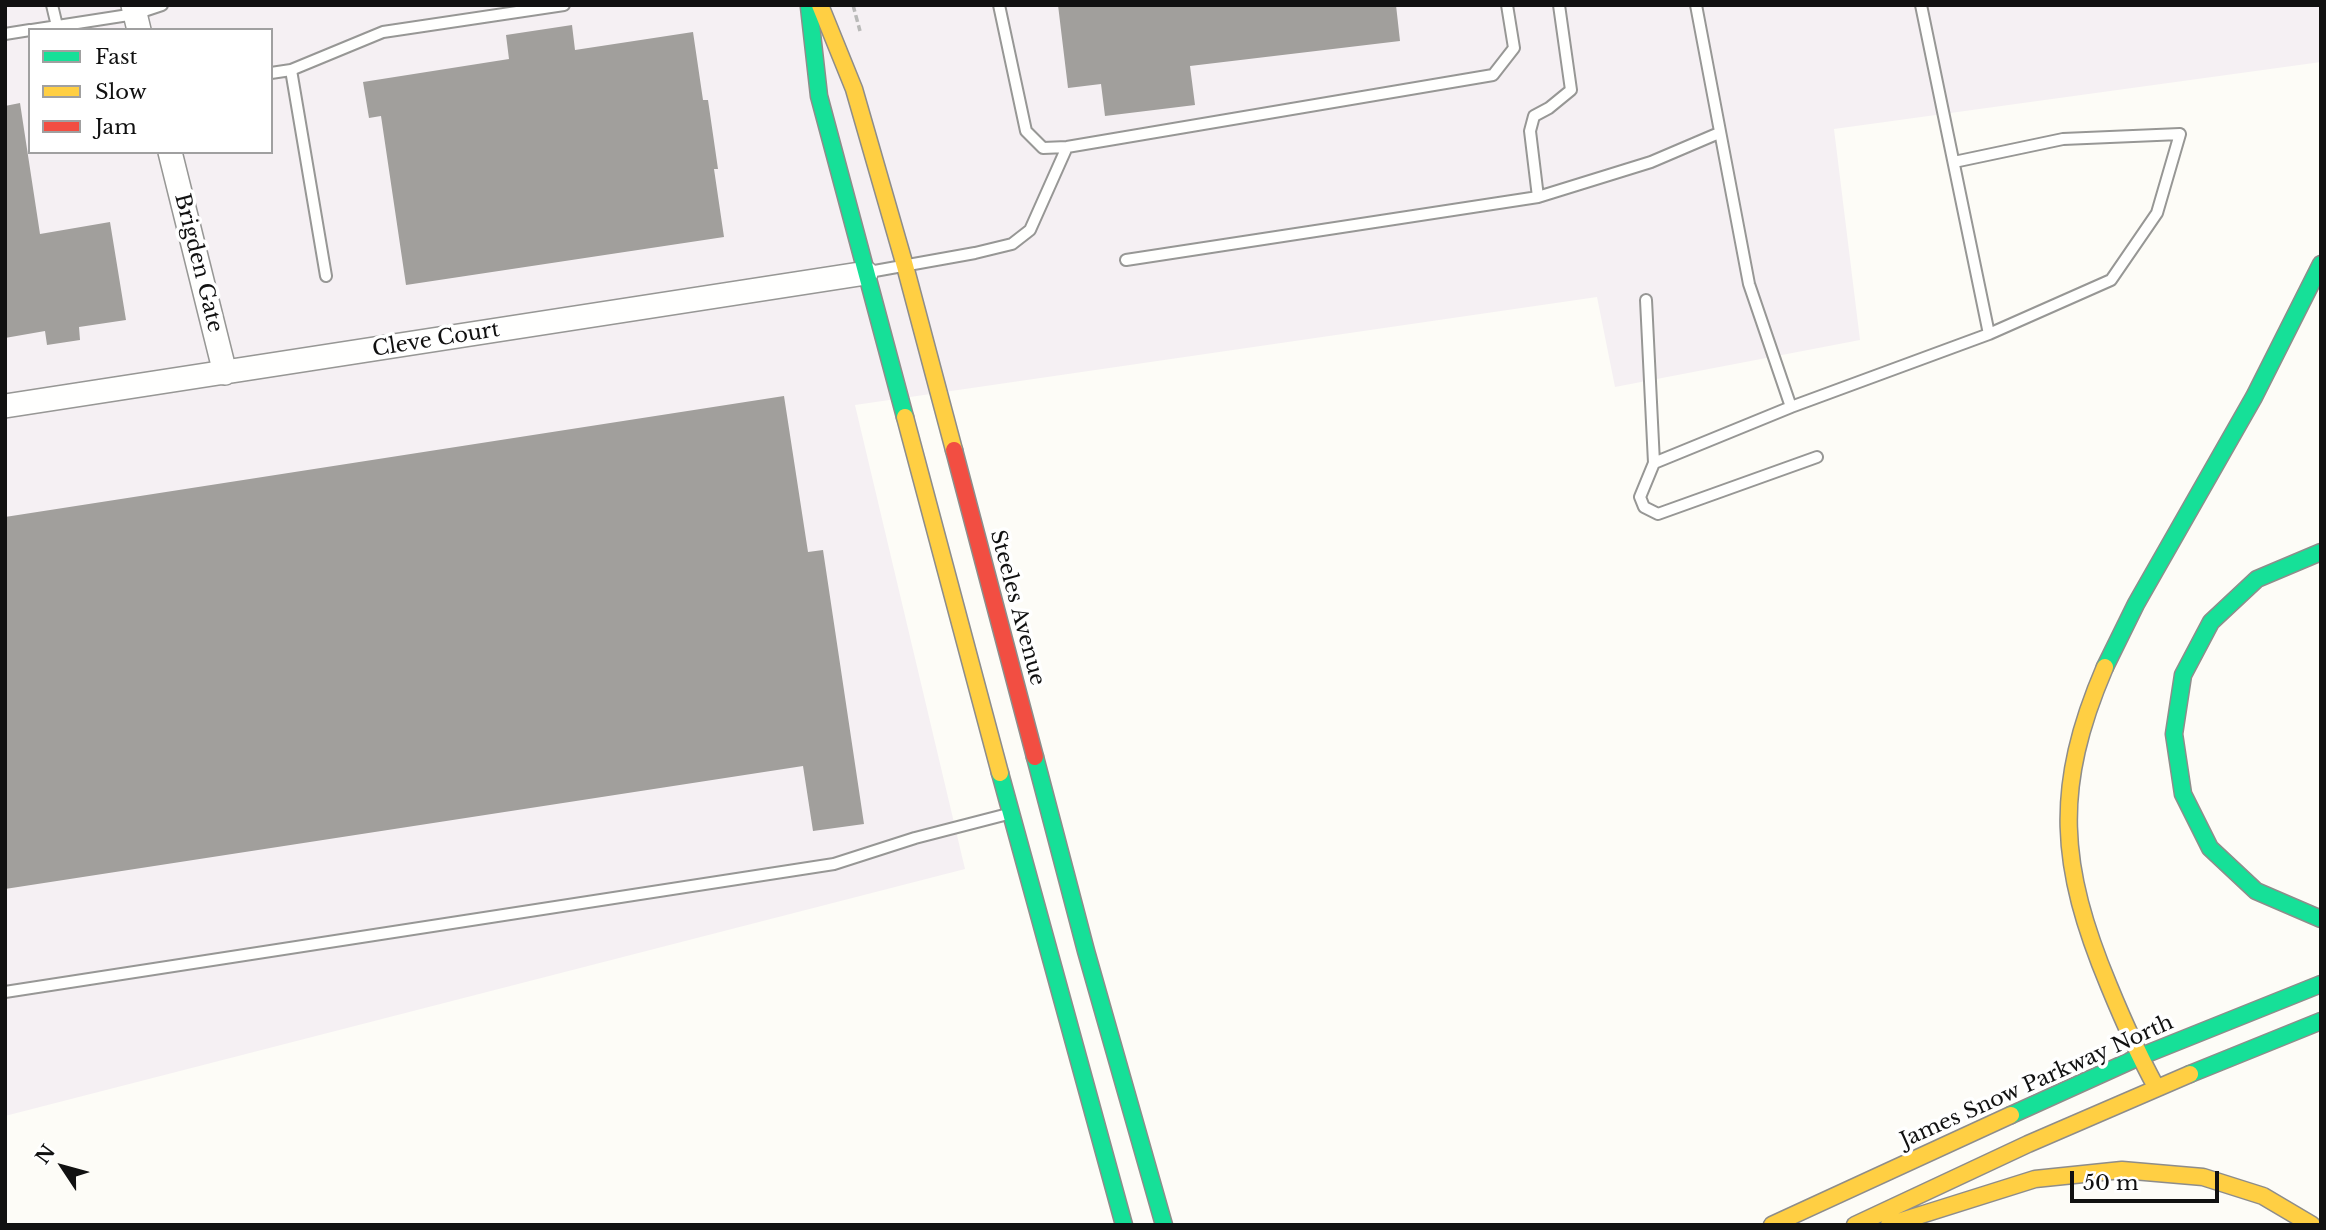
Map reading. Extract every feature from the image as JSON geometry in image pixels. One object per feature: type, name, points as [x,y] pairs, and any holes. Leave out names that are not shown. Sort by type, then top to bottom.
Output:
[{"type":"main road","points":[[808,5],[819,96],[1124,1225]]},
{"type":"main road","name":"Steeles Avenue","points":[[820,5],[854,89],[905,265],[1083,937],[1164,1225]]},
{"type":"main road","points":[[2155,1087],[2139,1057],[2088,935],[2074,890],[2067,840],[2068,792],[2080,730],[2105,664],[2242,418],[2321,264]]},
{"type":"main road","points":[[2321,552],[2289,562],[2253,582],[2222,609],[2209,625],[2197,643],[2181,681],[2173,721],[2173,742],[2179,783],[2185,802],[2193,821],[2216,856],[2230,871],[2262,896],[2300,914],[2321,919]]},
{"type":"main road","name":"James Snow Parkway North","points":[[1772,1225],[2139,1057],[2321,984]]},
{"type":"main road","points":[[1855,1225],[1925,1190],[2155,1087],[2321,1021]]},
{"type":"main road","points":[[1889,1225],[2035,1179],[2122,1170],[2203,1177],[2263,1196],[2312,1225]]},
{"type":"street","name":"Brigden Gate","points":[[170,154],[225,373]]},
{"type":"street","name":"Cleve Court","points":[[5,406],[866,273]]},
{"type":"lane","points":[[51,5],[57,26]]},
{"type":"lane","points":[[44,28],[136,16],[162,5]]},
{"type":"lane","points":[[273,73],[291,70],[383,32],[564,5]]},
{"type":"lane","points":[[999,5],[1026,131],[1042,148],[1067,147],[1493,75],[1514,48],[1507,5]]},
{"type":"lane","points":[[1538,197],[1531,131],[1534,116],[1571,90],[1559,5]]},
{"type":"lane","points":[[1696,5],[1749,284],[1791,407]]},
{"type":"lane","points":[[1921,5],[1989,334]]},
{"type":"lane","points":[[5,34],[28,30]]},
{"type":"lane","points":[[291,70],[326,276]]},
{"type":"lane","points":[[1126,260],[1538,197],[1651,162],[1719,133]]},
{"type":"lane","points":[[1654,463],[1791,407],[1989,334],[2111,280],[2157,213],[2180,134],[2063,139],[1954,162]]},
{"type":"lane","points":[[866,273],[1012,244],[1030,230],[1067,147]]},
{"type":"lane","points":[[1646,300],[1654,463],[1640,497],[1644,507],[1658,514],[1817,457]]},
{"type":"lane","points":[[5,992],[834,864],[915,838],[1011,813]]},
{"type":"shaded area","points":[[5,5],[2321,5],[2321,62],[1834,129],[1860,340],[1615,387],[1597,297],[855,405],[965,869],[5,1116]]},
{"type":"building","points":[[1058,5],[1396,5],[1400,41],[1190,66],[1195,105],[1105,116],[1101,84],[1068,88]]},
{"type":"building","points":[[572,25],[575,50],[693,32],[703,100],[708,100],[724,237],[406,285],[381,116],[369,118],[363,82],[509,59],[506,35]]},
{"type":"building","points":[[20,103],[40,234],[110,222],[126,320],[79,327],[80,340],[47,345],[45,331],[5,338],[5,106]]},
{"type":"building","points":[[784,396],[808,552],[823,550],[864,824],[813,831],[803,766],[5,889],[5,517]]},
{"type":"traffic: fast","points":[[809,7],[819,96],[905,417]]},
{"type":"traffic: fast","points":[[2105,667],[2136,604],[2254,397],[2321,264]]},
{"type":"traffic: fast","points":[[2321,552],[2257,579],[2211,622],[2183,675],[2174,734],[2183,794],[2210,848],[2256,891],[2321,919]]},
{"type":"traffic: fast","points":[[1035,757],[1086,951],[1164,1225]]},
{"type":"traffic: fast","points":[[1000,773],[1124,1225]]},
{"type":"traffic: fast","points":[[2011,1115],[2139,1057],[2321,984]]},
{"type":"traffic: fast","points":[[2190,1074],[2321,1021]]},
{"type":"traffic: slow","points":[[820,5],[854,89],[954,450]]},
{"type":"traffic: slow","points":[[905,417],[1000,773]]},
{"type":"traffic: slow","points":[[2105,667],[2088,711],[2070,789],[2072,864],[2092,943],[2125,1024],[2156,1087]]},
{"type":"traffic: slow","points":[[1855,1225],[2028,1144],[2190,1074]]},
{"type":"traffic: slow","points":[[1772,1225],[2011,1115]]},
{"type":"traffic: slow","points":[[1889,1225],[2035,1179],[2122,1170],[2203,1177],[2263,1196],[2312,1225]]},
{"type":"traffic: jam","points":[[954,450],[1035,757]]}]
